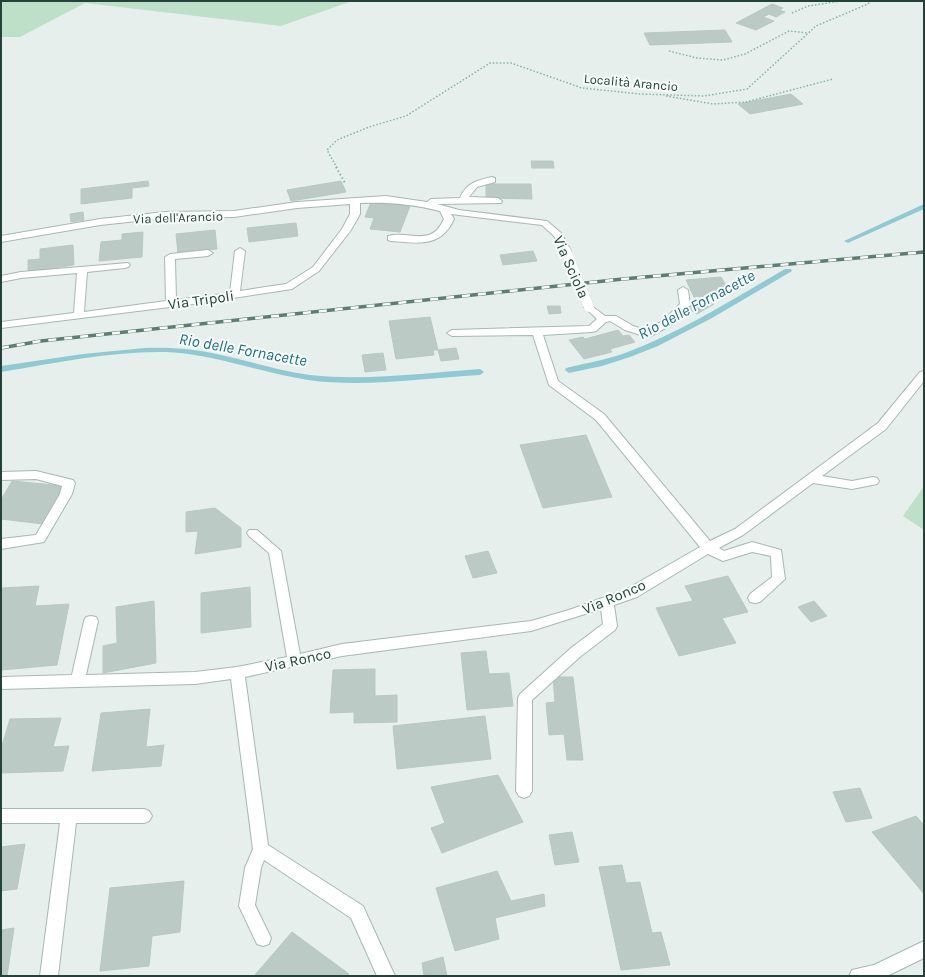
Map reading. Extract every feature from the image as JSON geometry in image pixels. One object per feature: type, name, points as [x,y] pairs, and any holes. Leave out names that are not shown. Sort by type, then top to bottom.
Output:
[{"type":"street","points":[[463,200],[467,190],[479,183],[492,180]]},
{"type":"street","name":"Via Sciola","points":[[356,201],[386,200],[422,202],[459,214],[544,223],[554,228],[560,235],[589,306],[603,319]]},
{"type":"street","points":[[422,202],[463,200],[498,201]]},
{"type":"street","name":"Via dell'Arancio","points":[[1,239],[100,222],[165,215],[234,214],[297,205],[356,201]]},
{"type":"street","name":"Via Tripoli","points":[[1,325],[171,304],[289,287],[316,269],[346,230],[355,214],[356,201]]},
{"type":"street","points":[[391,238],[417,239],[438,237],[446,229],[449,219],[444,209]]},
{"type":"street","points":[[235,295],[240,251]]},
{"type":"street","points":[[171,304],[170,257],[208,254]]},
{"type":"street","points":[[1,279],[21,275],[125,265]]},
{"type":"street","points":[[79,315],[82,270]]},
{"type":"street","points":[[452,333],[537,332],[592,329],[603,319],[612,318],[629,328],[647,334],[667,323],[685,305],[684,290]]},
{"type":"street","points":[[537,332],[553,383],[600,417],[708,548],[722,556],[752,547],[777,553],[779,579],[755,598]]},
{"type":"street","name":"Via Ronco","points":[[1,683],[195,678],[237,673],[342,650],[531,626],[607,603],[632,593],[708,548],[740,532],[882,426],[924,374]]},
{"type":"street","points":[[1,476],[36,475],[69,483],[66,494],[40,539],[1,544]]},
{"type":"street","points":[[811,479],[852,485],[873,481]]},
{"type":"street","points":[[253,533],[275,551],[294,660]]},
{"type":"street","points":[[524,791],[525,698],[576,652],[610,626],[607,603]]},
{"type":"street","points":[[78,681],[91,621]]},
{"type":"street","points":[[237,673],[261,849],[253,868],[247,906],[263,938]]},
{"type":"street","points":[[1,816],[144,816]]},
{"type":"street","points":[[49,976],[69,816]]},
{"type":"street","points":[[261,849],[356,912],[386,976]]},
{"type":"street","points":[[858,976],[875,973],[924,949]]},
{"type":"path","points":[[792,13],[808,6],[841,1]]},
{"type":"path","name":"Località Arancio","points":[[356,201],[327,150],[337,140],[369,127],[406,116],[490,63],[511,63],[582,88],[704,96],[747,89],[816,26],[868,4],[870,1]]},
{"type":"path","points":[[669,51],[697,58],[724,60],[745,54],[790,31],[808,33]]},
{"type":"path","points":[[659,94],[689,101],[719,104],[746,102],[833,80]]},
{"type":"green space","points":[[1,1],[352,1],[281,26],[85,3],[20,37],[1,37]]},
{"type":"green space","points":[[924,486],[924,530],[903,516]]},
{"type":"building","points":[[772,4],[783,8],[779,10],[785,12],[776,17],[769,14],[763,17],[774,21],[756,30],[736,23]]},
{"type":"building","points":[[725,30],[732,42],[650,45],[644,33]]},
{"type":"building","points":[[791,94],[803,104],[750,114],[738,104]]},
{"type":"building","points":[[531,161],[553,161],[554,168],[532,168]]},
{"type":"building","points":[[148,181],[149,186],[132,188],[132,198],[81,204],[81,189]]},
{"type":"building","points":[[341,181],[346,192],[291,201],[287,190]]},
{"type":"building","points":[[486,184],[531,184],[532,199],[486,198]]},
{"type":"building","points":[[371,202],[410,206],[400,232],[370,229],[374,218],[365,217]]},
{"type":"building","points":[[83,212],[84,220],[71,222],[70,214]]},
{"type":"building","points":[[296,223],[298,236],[249,242],[247,228]]},
{"type":"building","points":[[215,230],[217,249],[178,254],[176,234]]},
{"type":"building","points":[[143,232],[142,257],[99,261],[101,242],[122,240],[122,234]]},
{"type":"building","points":[[73,245],[74,265],[28,272],[28,260],[40,259],[40,249]]},
{"type":"building","points":[[533,251],[537,261],[503,265],[500,255]]},
{"type":"building","points":[[721,277],[731,294],[694,297],[686,280]]},
{"type":"building","points":[[704,298],[714,304],[697,314],[687,308]]},
{"type":"building","points":[[547,306],[560,306],[561,313],[549,314]]},
{"type":"building","points":[[430,317],[438,350],[433,350],[434,355],[396,359],[389,321]]},
{"type":"building","points":[[618,330],[623,336],[629,335],[635,342],[610,349],[612,352],[584,359],[569,340],[583,337],[585,339]]},
{"type":"building","points":[[456,348],[459,359],[441,361],[438,350]]},
{"type":"building","points":[[383,353],[386,370],[365,372],[362,355]]},
{"type":"building","points":[[586,435],[612,497],[543,508],[520,445]]},
{"type":"building","points":[[12,481],[64,486],[43,524],[1,519],[1,500]]},
{"type":"building","points":[[215,508],[241,528],[241,547],[195,554],[198,531],[186,532],[186,512]]},
{"type":"building","points":[[488,551],[497,573],[473,578],[465,556]]},
{"type":"building","points":[[728,576],[748,612],[722,618],[736,643],[679,656],[656,608],[693,601],[685,586]]},
{"type":"building","points":[[39,586],[35,606],[69,604],[57,665],[1,670],[1,588]]},
{"type":"building","points":[[250,587],[251,627],[201,633],[201,593]]},
{"type":"building","points":[[154,601],[156,663],[103,673],[103,646],[117,643],[116,607]]},
{"type":"building","points":[[814,601],[827,616],[811,622],[798,607]]},
{"type":"building","points":[[486,651],[489,674],[509,673],[513,706],[467,710],[461,653]]},
{"type":"building","points":[[375,669],[375,696],[397,695],[397,722],[354,723],[354,712],[330,713],[333,670]]},
{"type":"building","points":[[553,677],[573,677],[583,760],[567,760],[564,734],[549,735],[546,703],[555,702]]},
{"type":"building","points":[[150,709],[146,747],[164,745],[161,766],[92,771],[101,713]]},
{"type":"building","points":[[485,716],[491,759],[397,769],[393,726]]},
{"type":"building","points":[[61,718],[53,747],[69,746],[63,771],[1,773],[1,749],[10,719]]},
{"type":"building","points":[[498,775],[523,822],[442,853],[431,828],[445,823],[431,787]]},
{"type":"building","points":[[860,788],[872,818],[846,822],[833,792]]},
{"type":"building","points":[[916,816],[924,825],[924,894],[872,832]]},
{"type":"building","points":[[572,832],[579,862],[555,865],[549,835]]},
{"type":"building","points":[[25,844],[17,889],[1,891],[1,847]]},
{"type":"building","points":[[622,865],[626,883],[640,882],[652,933],[661,932],[670,965],[621,970],[599,867]]},
{"type":"building","points":[[497,871],[511,901],[544,894],[545,906],[495,918],[499,939],[455,951],[436,888]]},
{"type":"building","points":[[184,881],[180,932],[152,936],[149,966],[100,971],[110,888]]},
{"type":"building","points":[[14,928],[7,976],[1,976],[1,930]]},
{"type":"building","points":[[292,932],[349,974],[347,976],[254,976]]},
{"type":"building","points":[[443,957],[447,976],[424,976],[422,963]]},
{"type":"waterway","name":"Rio delle Fornacette","points":[[848,241],[924,206]]},
{"type":"waterway","name":"Rio delle Fornacette","points":[[569,370],[599,364],[628,355],[655,344],[683,331],[788,271]]},
{"type":"waterway","name":"Rio delle Fornacette","points":[[1,369],[104,353],[166,350],[184,351],[220,357],[290,374],[329,379],[394,379],[480,372]]},
{"type":"railway","points":[[1,348],[41,341],[623,279],[924,252]]}]
